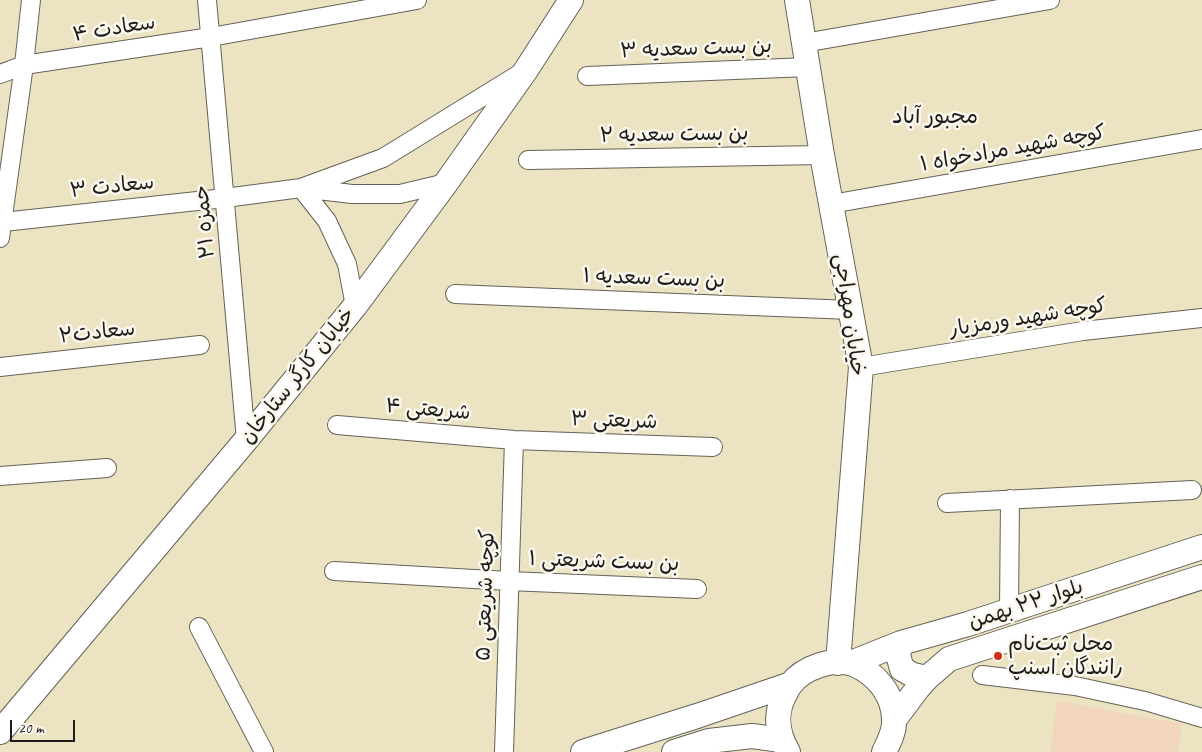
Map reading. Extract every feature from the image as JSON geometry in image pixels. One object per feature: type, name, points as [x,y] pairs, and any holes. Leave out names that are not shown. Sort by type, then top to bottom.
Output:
[{"type":"street","points":[[1,230],[31,0]]},
{"type":"street","name":"حمزه ۲۱","points":[[207,0],[246,440]]},
{"type":"street","name":"سعادت ۴","points":[[0,74],[24,65],[211,37],[417,0]]},
{"type":"street","name":"خیابان کارگر ستارخان","points":[[0,732],[246,440],[355,306],[446,183],[526,70],[571,0]]},
{"type":"street","name":"خیابان مهراجی","points":[[797,0],[822,155],[861,367],[845,663]]},
{"type":"street","points":[[804,43],[1050,0]]},
{"type":"street","name":"بن بست سعدیه ۳","points":[[587,76],[808,66]]},
{"type":"street","points":[[301,188],[383,158],[526,70]]},
{"type":"street","name":"۱ کوچه شهید مرادخواه","points":[[831,204],[1202,139]]},
{"type":"street","name":"بن بست سعدیه ۲","points":[[528,160],[822,155]]},
{"type":"street","points":[[301,188],[352,194],[400,194],[446,183]]},
{"type":"street","points":[[301,188],[327,221],[347,264],[355,306]]},
{"type":"street","name":"سعادت ۳","points":[[1,230],[301,188]]},
{"type":"street","name":"بن بست سعدیه ۱","points":[[455,294],[851,310]]},
{"type":"street","name":"کوچه شهید ورمزیار","points":[[861,367],[1083,331],[1202,318]]},
{"type":"street","name":"سعادت۲","points":[[0,367],[200,345]]},
{"type":"street","name":"شریعتی ۴","points":[[337,425],[514,440]]},
{"type":"street","name":"شریعتی ۳","points":[[514,440],[713,447]]},
{"type":"street","name":"۵ کوچه شریعتی","points":[[504,752],[514,440]]},
{"type":"street","points":[[0,476],[108,468]]},
{"type":"street","points":[[947,503],[1192,490]]},
{"type":"street","points":[[1009,610],[1010,499]]},
{"type":"street","name":"بلوار ۲۲ بهمن","points":[[791,684],[805,671],[822,664],[845,663],[901,643],[968,624],[1202,547]]},
{"type":"street","name":"بن بست شریعتی ۱","points":[[334,571],[697,589]]},
{"type":"street","name":"بلوار ۲۲ بهمن","points":[[894,720],[926,678],[950,659],[1202,577]]},
{"type":"street","points":[[199,627],[264,752]]},
{"type":"street","points":[[901,643],[898,655],[902,669],[913,675],[926,678]]},
{"type":"street","points":[[845,663],[861,668],[878,681],[890,699],[894,720],[890,740],[884,752]]},
{"type":"street","points":[[982,675],[1075,686],[1145,701],[1202,718]]},
{"type":"street","points":[[583,752],[791,684]]},
{"type":"street","points":[[785,746],[778,721],[781,701],[791,684]]},
{"type":"street","points":[[728,705],[741,718],[740,729],[730,738]]},
{"type":"street","points":[[674,752],[709,741],[752,736],[785,746]]},
{"type":"shaded area","points":[[1057,701],[1182,724],[1178,752],[1050,752]]},
{"type":"place","name":"محل ثبت‌نام رانندگان اسنپ","points":[[998,656]]},
{"type":"district","name":"مجبور آباد","points":[[935,117]]}]
